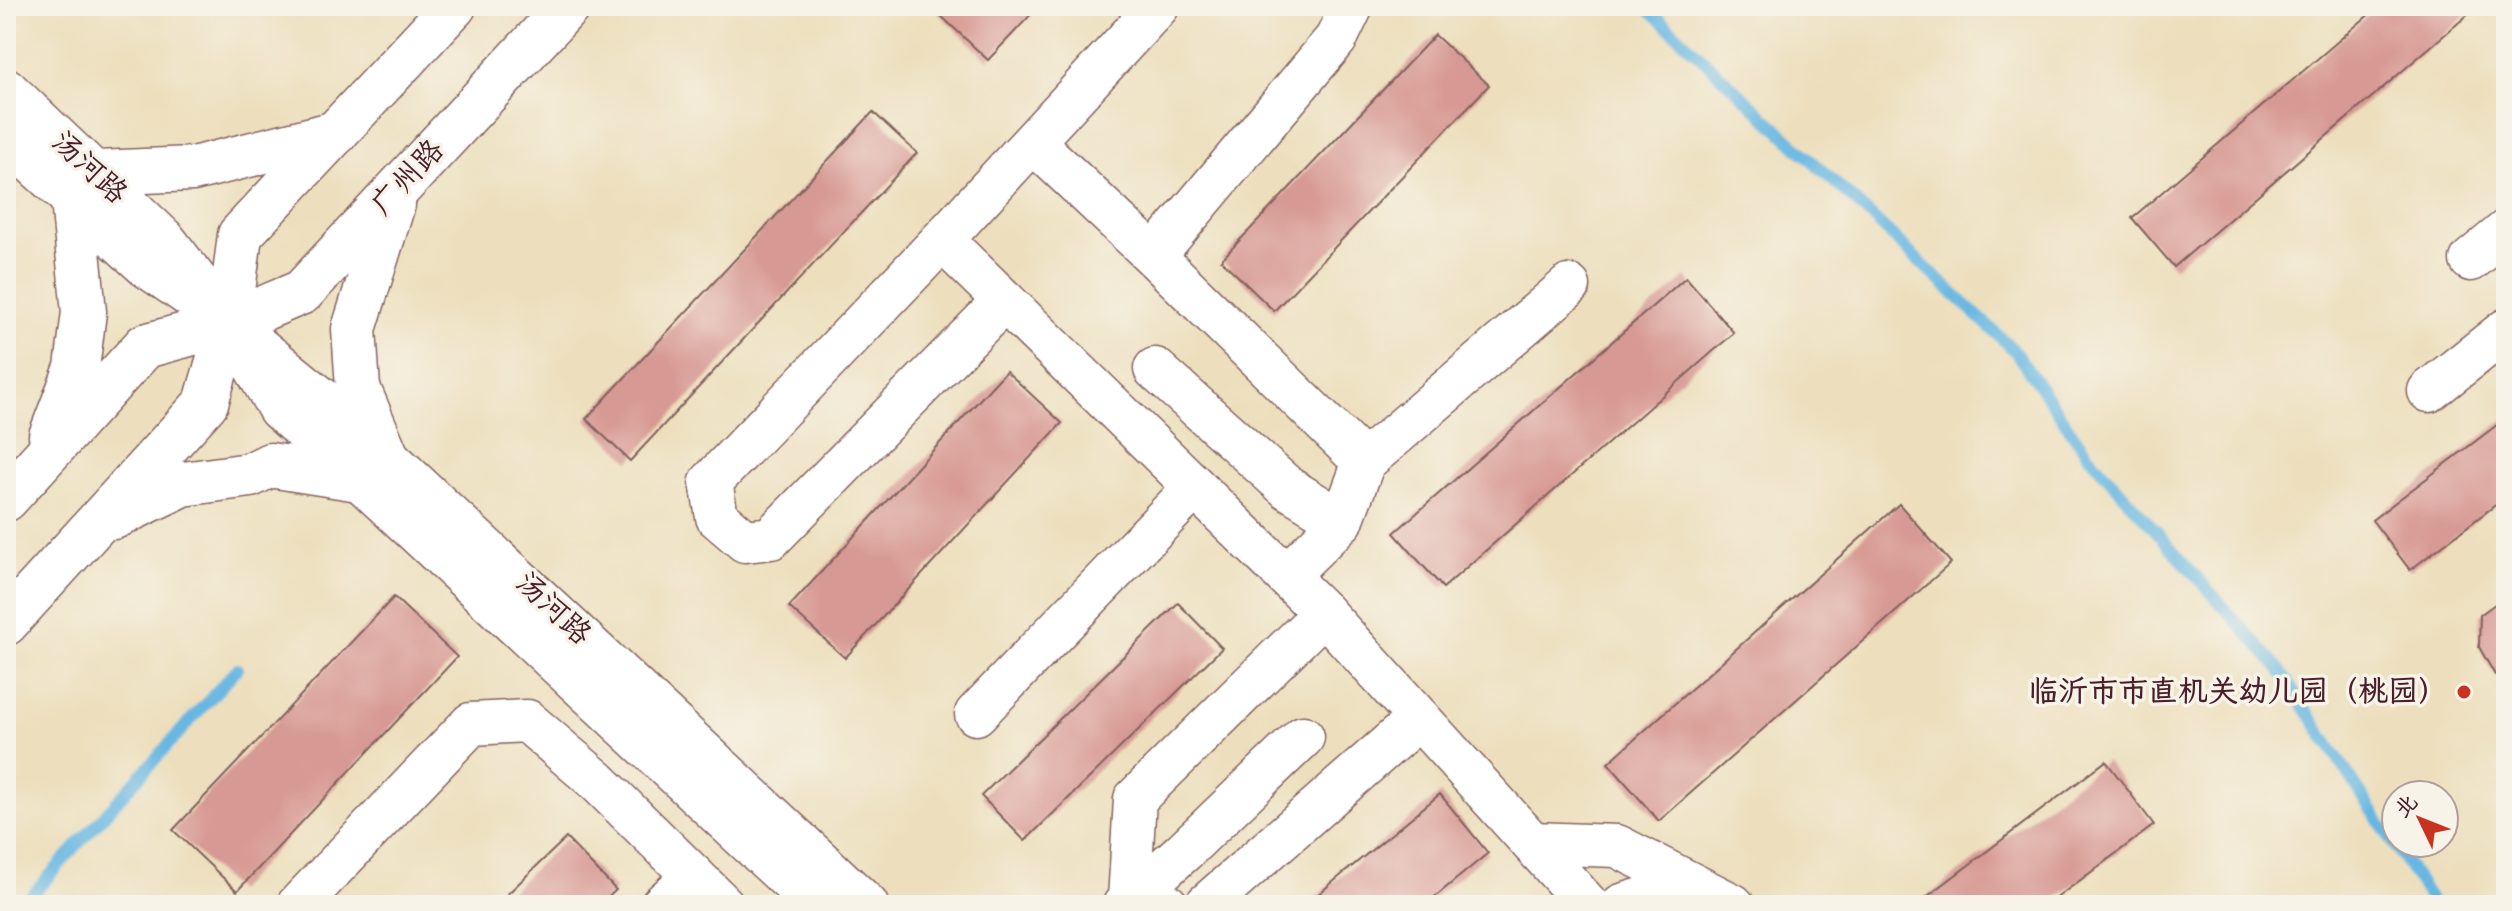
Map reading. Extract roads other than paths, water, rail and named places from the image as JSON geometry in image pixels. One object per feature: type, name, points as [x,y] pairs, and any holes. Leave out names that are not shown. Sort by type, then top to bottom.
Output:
[{"type":"main road","points":[[6,623],[206,403],[229,323],[240,235],[454,6]]},
{"type":"main road","name":"广州路","points":[[6,499],[145,346],[229,323],[302,292],[568,6]]},
{"type":"main road","points":[[42,459],[77,368],[84,312],[84,186],[193,169],[336,133]]},
{"type":"main road","points":[[93,527],[183,484],[250,475],[270,465],[373,468],[358,388],[354,329],[397,190]]},
{"type":"street","points":[[1004,301],[771,538],[745,541],[717,517],[711,482],[942,240],[1158,6]]},
{"type":"street","points":[[1154,256],[1336,39],[1352,6]]},
{"type":"street","name":"汤河路","points":[[6,89],[84,186]]},
{"type":"street","name":"汤河路","points":[[6,139],[165,240],[229,323],[279,409],[373,468],[867,905]]},
{"type":"street","points":[[1033,142],[1364,462]]},
{"type":"street","points":[[2471,260],[2506,231]]},
{"type":"street","points":[[942,240],[1324,613],[1588,905]]},
{"type":"street","points":[[1286,576],[1342,521],[1364,462],[1569,286]]},
{"type":"street","points":[[2429,391],[2506,330]]},
{"type":"street","points":[[1155,369],[1288,488],[1342,521]]},
{"type":"street","name":"汤河路","points":[[373,468],[816,905]]},
{"type":"street","points":[[976,714],[1195,487]]},
{"type":"street","points":[[1140,903],[1135,799],[1324,613]]},
{"type":"street","points":[[1206,905],[1419,718]]},
{"type":"street","points":[[298,905],[471,724],[527,721],[597,781],[723,905]]},
{"type":"street","points":[[1140,903],[1184,851],[1303,737]]},
{"type":"street","points":[[1532,843],[1617,846],[1733,905]]},
{"type":"street","points":[[662,905],[694,876]]},
{"type":"street","points":[[1622,905],[1642,899],[1649,905]]},
{"type":"waterway","points":[[1646,6],[2014,350],[2088,455],[2280,670],[2434,905]]},
{"type":"waterway","points":[[23,905],[237,669]]},
{"type":"place","name":"临沂市市直机关幼儿园（桃园）","points":[[2464,692]]}]
